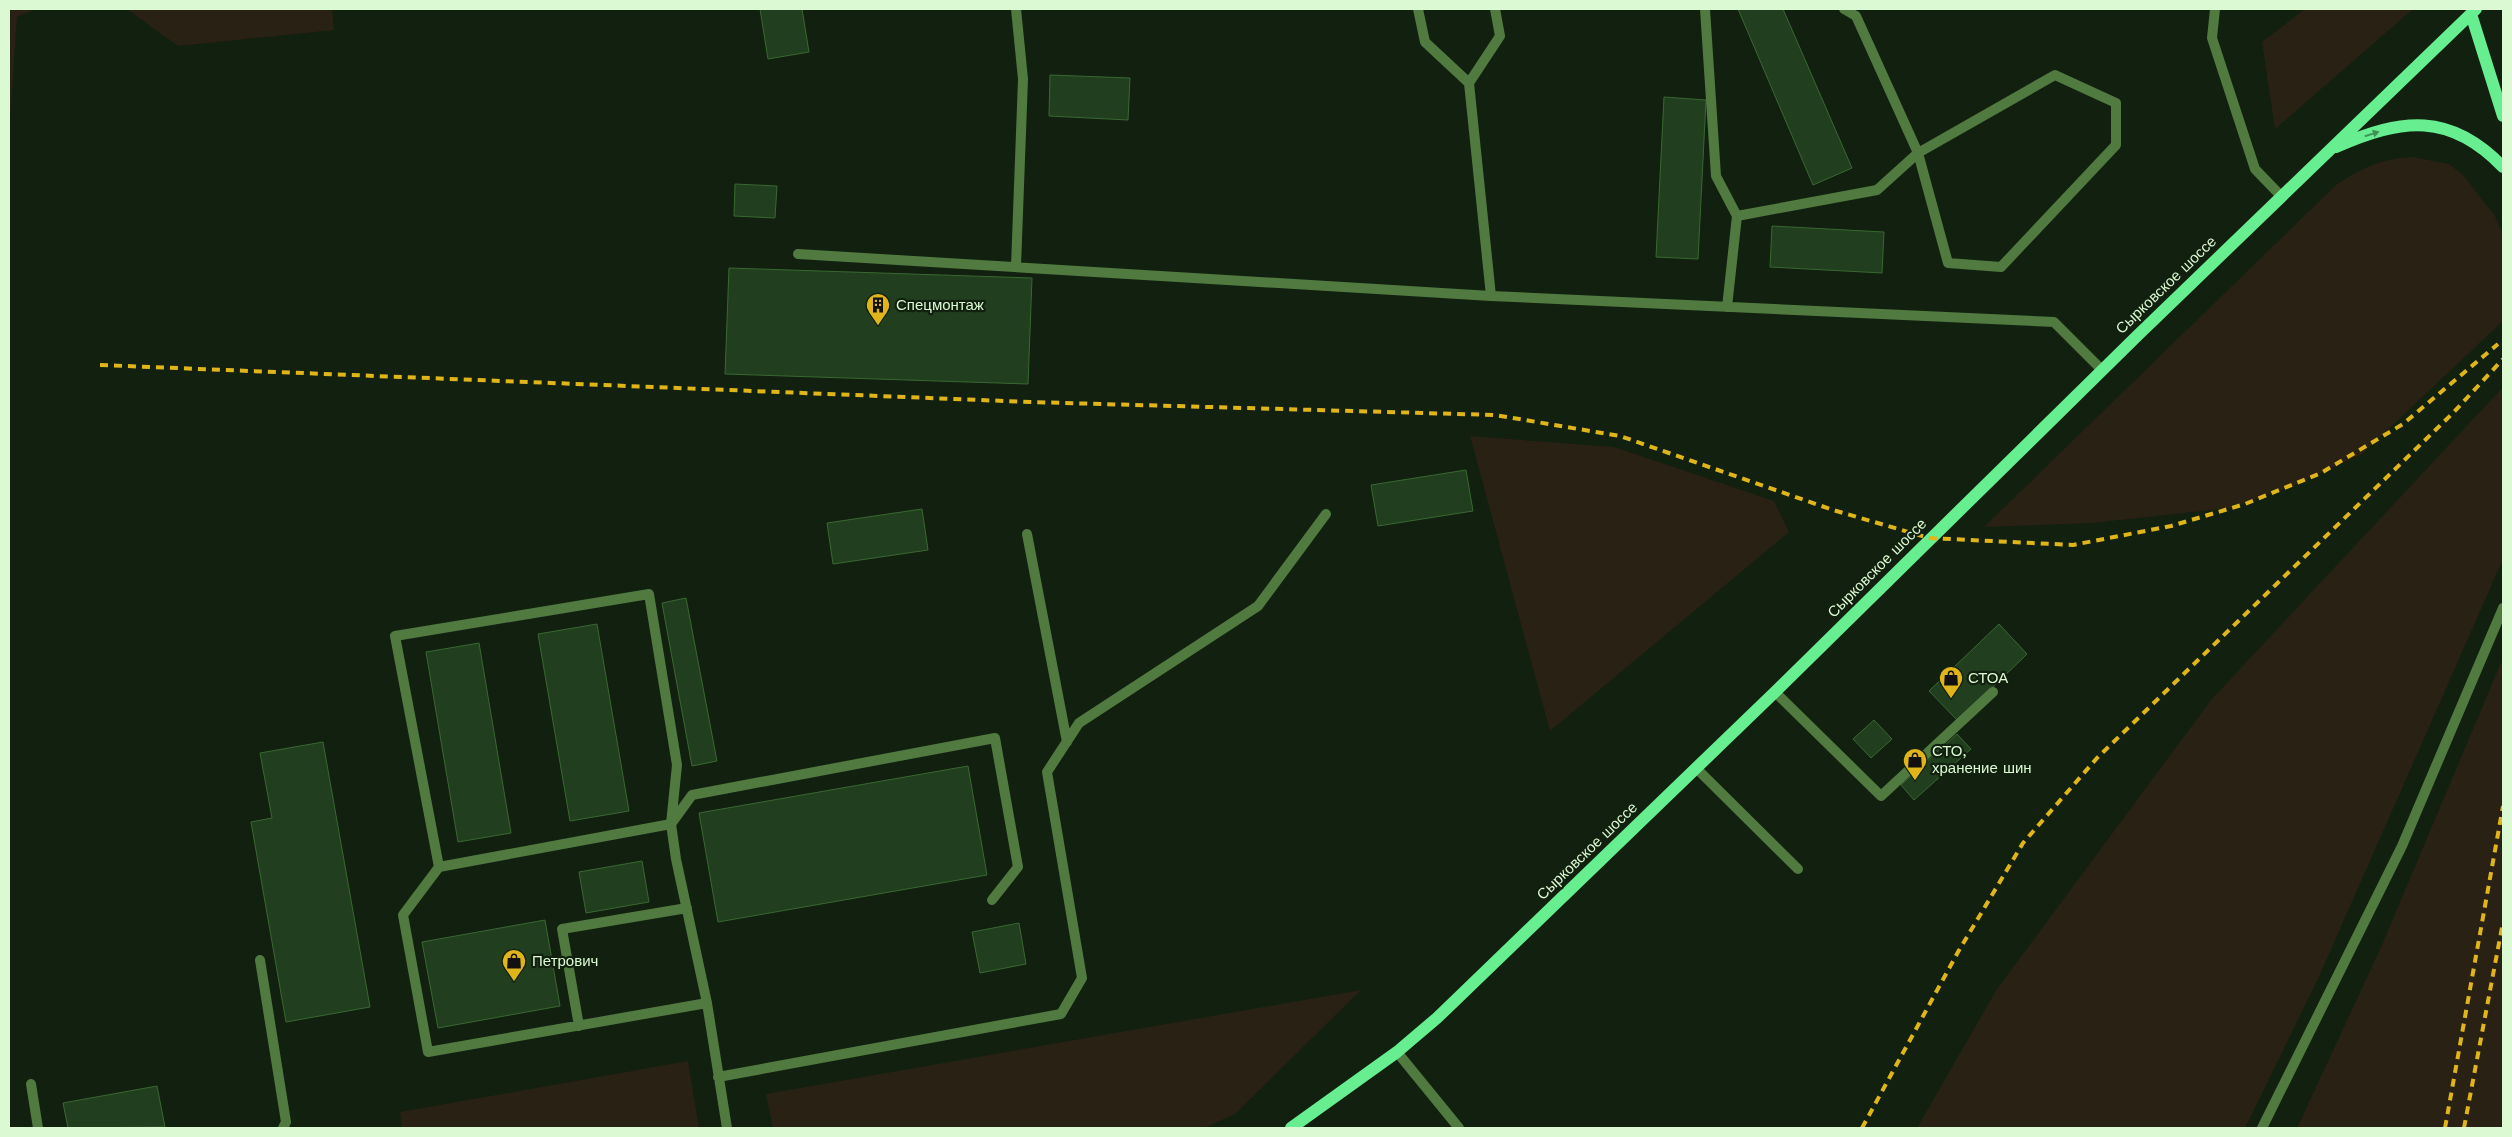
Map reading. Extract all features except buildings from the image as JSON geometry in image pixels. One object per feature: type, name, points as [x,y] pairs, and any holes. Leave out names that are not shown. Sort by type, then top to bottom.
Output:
[{"type":"main road","name":"Сырковское шоссе","points":[[1291,1128],[1397,1052],[1437,1018],[1776,692],[2102,370],[2473,11],[2503,116]]},
{"type":"main road","points":[[2327,151],[2376,133],[2425,125],[2449,128],[2470,138],[2487,150],[2503,167]]},
{"type":"lane","points":[[1016,9],[1023,79],[1016,266]]},
{"type":"lane","points":[[1418,9],[1425,42],[1469,83]]},
{"type":"lane","points":[[1491,296],[1469,83],[1500,36],[1495,9]]},
{"type":"lane","points":[[1705,9],[1716,176],[1737,216],[1728,307]]},
{"type":"lane","points":[[1737,216],[1877,190],[1918,153],[2055,74],[2116,103],[2116,145],[2001,267],[1948,264],[1918,153],[1856,16],[1844,9]]},
{"type":"lane","points":[[2215,9],[2212,38],[2255,169],[2281,196]]},
{"type":"lane","points":[[798,254],[1491,296],[2054,322],[2102,370]]},
{"type":"lane","points":[[718,1077],[1061,1014],[1082,978],[1047,772],[1079,723],[1258,606],[1326,514]]},
{"type":"lane","points":[[1027,534],[1067,742]]},
{"type":"lane","points":[[439,867],[395,636],[649,594],[677,765],[670,824],[707,1004],[727,1128]]},
{"type":"lane","points":[[2262,1128],[2402,846],[2503,608]]},
{"type":"lane","points":[[1776,692],[1881,796],[1993,692]]},
{"type":"lane","points":[[707,1004],[428,1052],[403,915],[439,867],[670,824],[692,795],[995,738],[1018,867],[992,900]]},
{"type":"lane","points":[[1696,768],[1798,869]]},
{"type":"lane","points":[[579,1026],[562,929],[687,908]]},
{"type":"lane","points":[[260,960],[286,1122],[282,1128]]},
{"type":"lane","points":[[1397,1052],[1459,1128]]},
{"type":"lane","points":[[31,1084],[38,1128]]},
{"type":"shaded area","points":[[9,9],[35,9],[17,17],[9,136]]},
{"type":"shaded area","points":[[127,9],[332,9],[334,30],[178,46]]},
{"type":"shaded area","points":[[2305,9],[2413,9],[2275,129],[2262,42]]},
{"type":"shaded area","points":[[2413,157],[2449,164],[2463,175],[2495,216],[2503,235],[2503,321],[2362,454],[2291,487],[2230,508],[2092,523],[1984,527],[2336,185],[2373,165],[2392,159]]},
{"type":"shaded area","points":[[2503,387],[2503,559],[2318,979],[2245,1128],[1917,1128],[1997,989],[2211,700]]},
{"type":"shaded area","points":[[1470,436],[1614,447],[1774,501],[1789,532],[1550,731]]},
{"type":"shaded area","points":[[2503,658],[2503,1128],[2297,1128],[2381,947]]},
{"type":"shaded area","points":[[1361,990],[1235,1114],[1204,1128],[773,1128],[766,1094]]},
{"type":"shaded area","points":[[688,1061],[699,1128],[402,1128],[400,1112]]},
{"type":"railway","points":[[100,365],[1030,402],[1495,415],[1620,436],[1833,510],[1929,538],[2073,545],[2171,526],[2245,504],[2321,473],[2403,424],[2498,344]]},
{"type":"railway","points":[[1862,1128],[1958,952],[2023,843],[2097,758],[2453,413],[2503,359]]},
{"type":"railway","points":[[2445,1128],[2503,806]]},
{"type":"railway","points":[[2464,1128],[2503,922]]},
{"type":"place","name":"Спецмонтаж","points":[[878,326]]},
{"type":"place","name":"СТОА","points":[[1951,699]]},
{"type":"place","name":"СТО, хранение шин","points":[[1915,781]]},
{"type":"place","name":"Петрович","points":[[514,982]]}]
